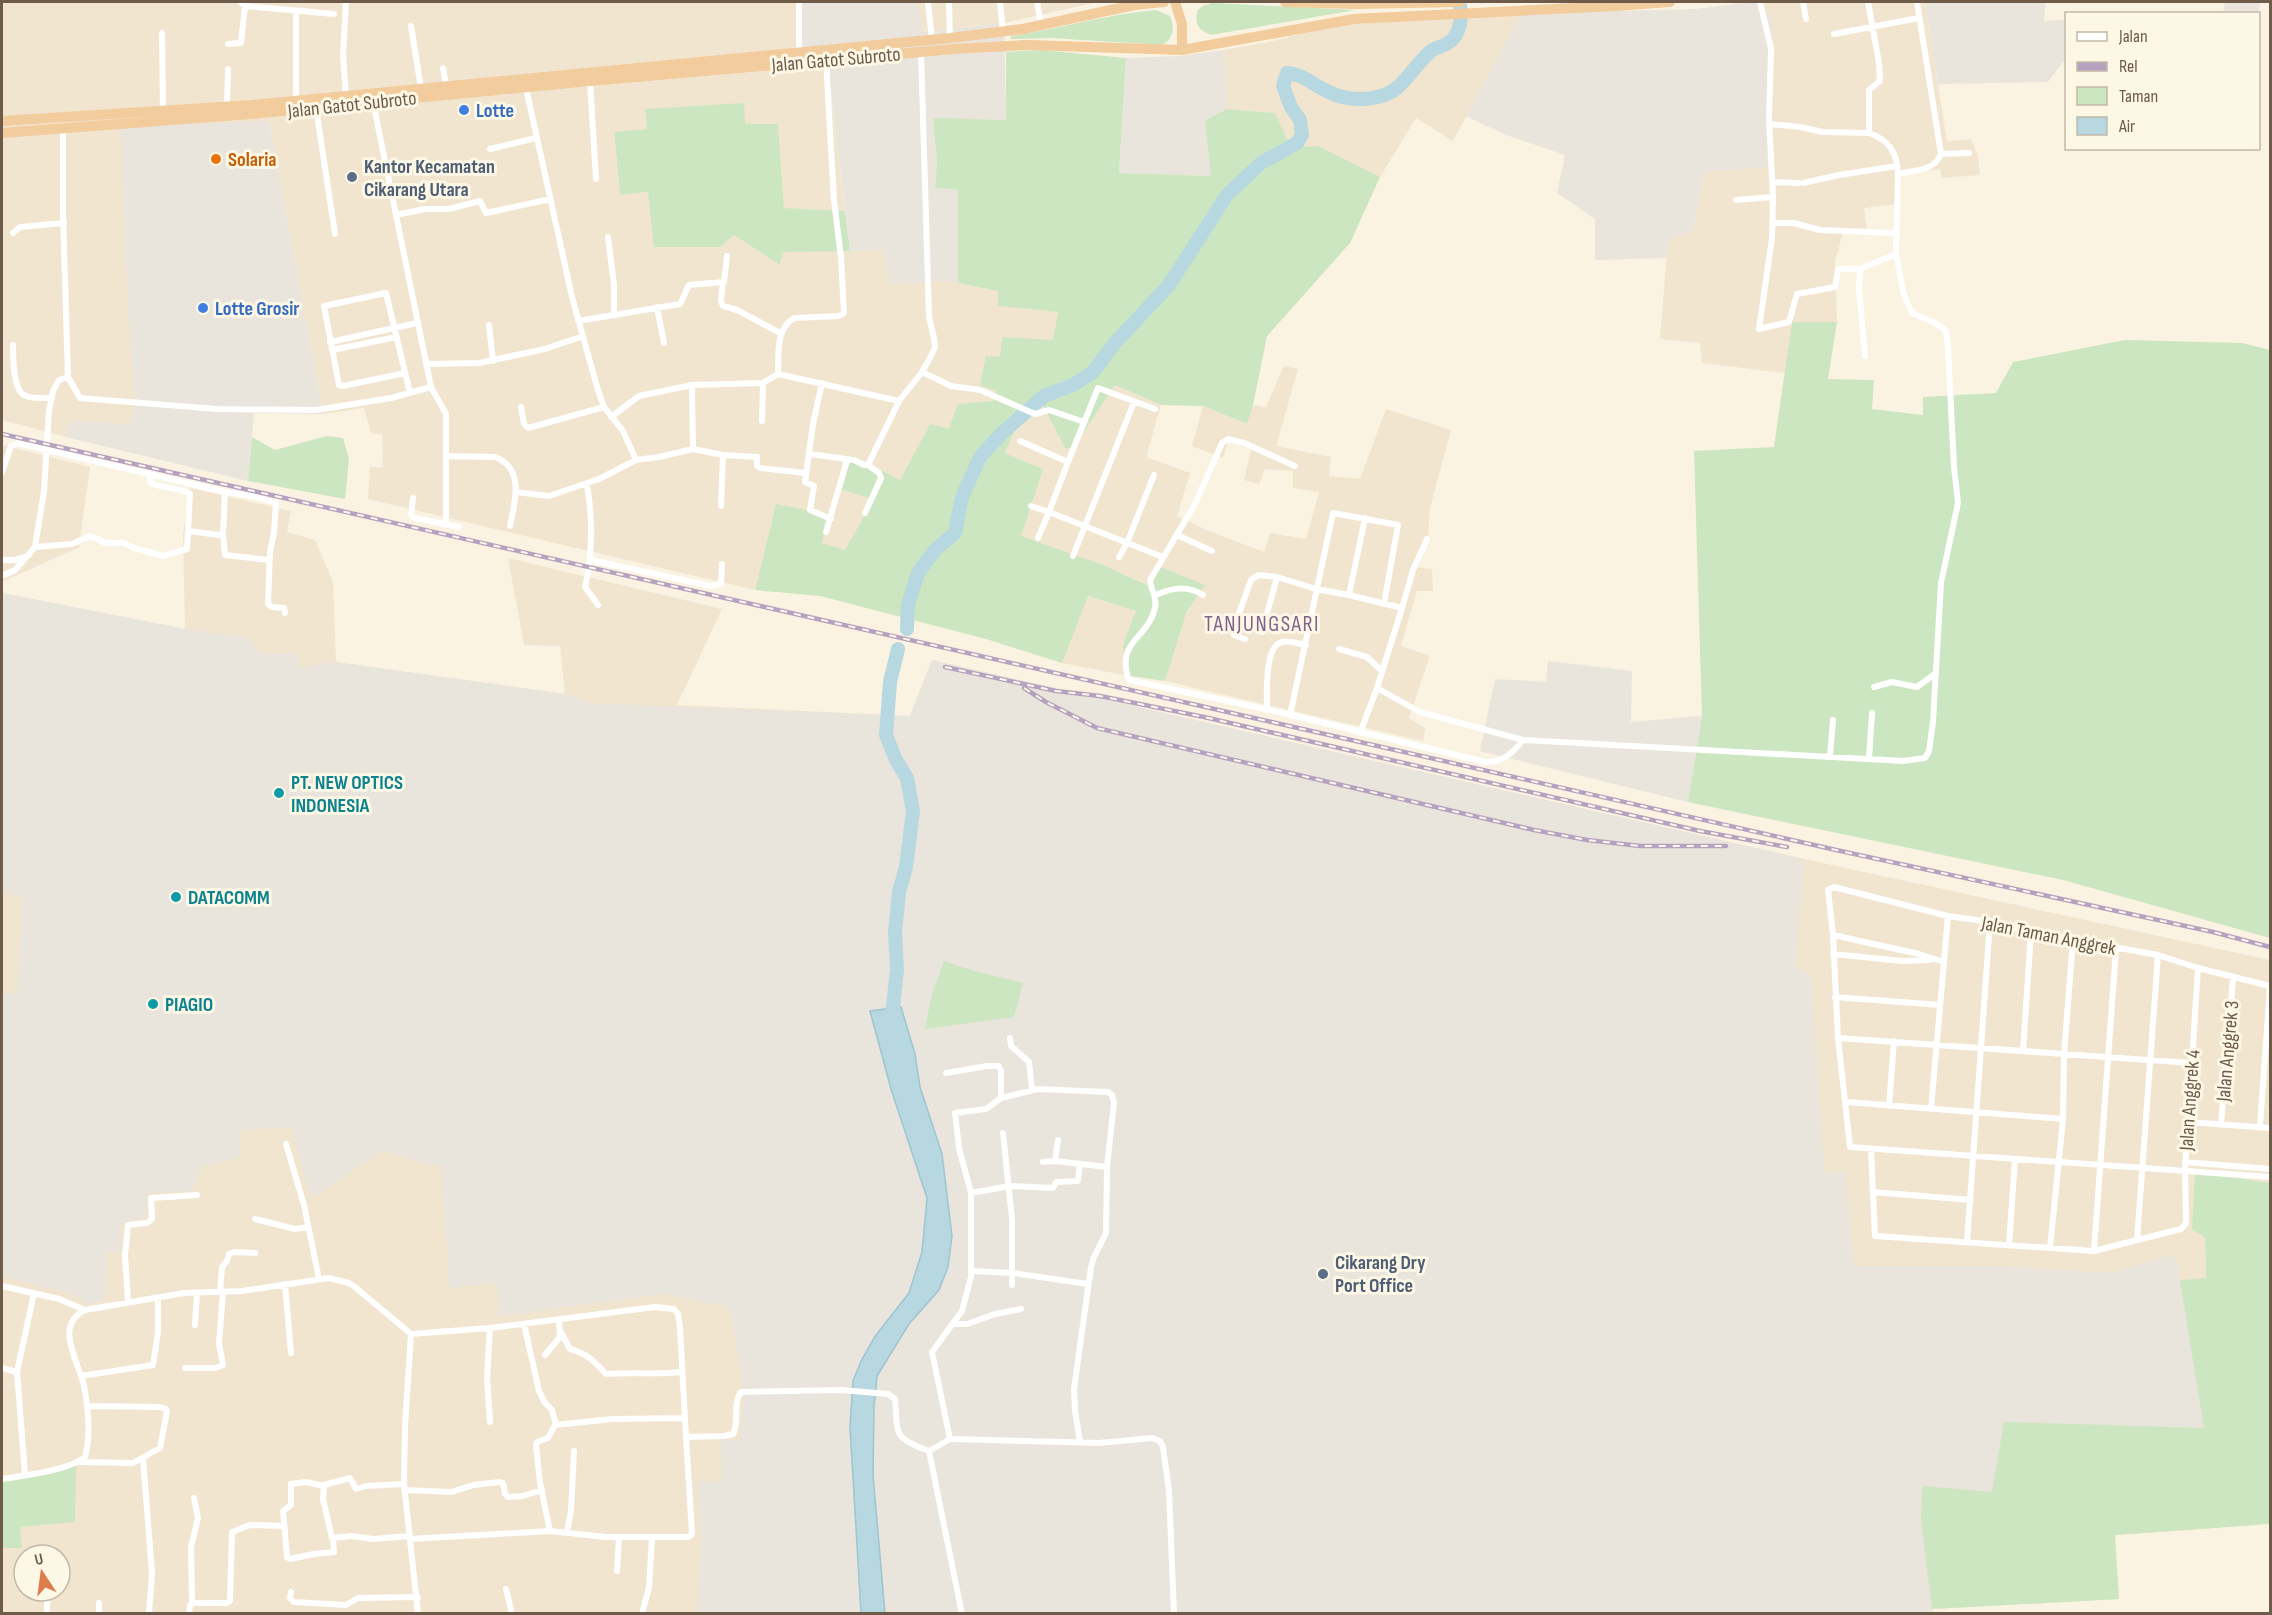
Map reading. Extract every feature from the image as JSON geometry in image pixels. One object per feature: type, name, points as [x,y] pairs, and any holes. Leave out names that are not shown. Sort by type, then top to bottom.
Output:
[{"type":"highway","name":"Jalan Gatot Subroto","points":[[2,121],[296,101],[932,40],[1041,25],[1116,5],[1164,2]]},
{"type":"highway","points":[[1175,2],[1182,24],[1182,50]]},
{"type":"highway","name":"Jalan Gatot Subroto","points":[[1285,2],[1399,3],[1483,12],[1670,2]]},
{"type":"highway","name":"Jalan Gatot Subroto","points":[[2,133],[316,108],[921,52],[1027,45],[1182,50],[1331,21],[1438,8],[1461,2]]},
{"type":"street","points":[[346,2],[343,55],[346,96]]},
{"type":"street","points":[[799,2],[799,52]]},
{"type":"street","points":[[928,2],[932,40]]},
{"type":"street","points":[[949,2],[950,38]]},
{"type":"street","points":[[1000,2],[1003,32]]},
{"type":"street","points":[[1037,2],[1041,25]]},
{"type":"street","points":[[1760,2],[1770,48],[1773,197],[1759,329],[1790,322],[1797,294],[1835,286],[1838,269],[1860,269],[1896,254]]},
{"type":"street","points":[[1803,2],[1806,19]]},
{"type":"street","points":[[1868,2],[1880,81],[1869,90],[1869,133]]},
{"type":"street","points":[[1898,174],[1929,168],[1939,160],[1941,154],[1917,2]]},
{"type":"street","points":[[228,44],[241,44],[242,4],[334,14]]},
{"type":"street","points":[[296,11],[296,101]]},
{"type":"street","points":[[1834,34],[1919,18]]},
{"type":"street","points":[[411,26],[421,88]]},
{"type":"street","points":[[162,33],[163,111]]},
{"type":"street","points":[[868,465],[899,401],[922,372],[935,347],[929,317],[921,52]]},
{"type":"street","points":[[778,374],[780,333],[794,318],[839,316],[844,313],[841,258],[834,200],[826,60]]},
{"type":"street","points":[[443,68],[446,86]]},
{"type":"street","points":[[227,106],[228,69]]},
{"type":"street","points":[[590,81],[596,179]]},
{"type":"street","points":[[526,88],[578,321],[604,407],[623,431],[636,460]]},
{"type":"street","points":[[373,102],[431,387],[446,414],[446,525]]},
{"type":"street","points":[[316,108],[335,234]]},
{"type":"street","points":[[1377,688],[1420,712],[1523,740],[1869,759],[1916,760],[1925,758],[1928,753],[1933,722],[1941,583],[1959,503],[1954,467],[1946,331],[1918,317],[1909,309],[1904,295],[1896,254],[1897,165],[1887,142],[1869,133],[1823,132],[1770,124]]},
{"type":"street","points":[[63,128],[68,377],[73,382],[76,393],[83,400],[217,409],[324,409],[431,387]]},
{"type":"street","points":[[490,149],[536,138]]},
{"type":"street","points":[[1941,154],[1969,153]]},
{"type":"street","points":[[1772,182],[1800,183],[1897,165]]},
{"type":"street","points":[[1736,200],[1773,197]]},
{"type":"street","points":[[396,215],[425,209],[449,209],[480,201],[486,213],[551,199]]},
{"type":"street","points":[[13,233],[20,227],[64,223]]},
{"type":"street","points":[[1772,223],[1794,223],[1820,230],[1896,233]]},
{"type":"street","points":[[608,237],[614,285],[614,314]]},
{"type":"street","points":[[727,256],[721,301],[723,306],[737,310],[780,333]]},
{"type":"street","points":[[1860,269],[1859,290],[1865,356]]},
{"type":"street","points":[[578,321],[680,304],[689,285],[723,282]]},
{"type":"street","points":[[405,373],[341,386],[324,306],[385,293],[397,337],[410,393]]},
{"type":"street","points":[[657,307],[664,343]]},
{"type":"street","points":[[330,342],[417,323]]},
{"type":"street","points":[[489,325],[493,361]]},
{"type":"street","points":[[426,364],[474,364],[493,361],[545,349],[583,336]]},
{"type":"street","points":[[332,350],[397,337]]},
{"type":"street","points":[[13,345],[15,375],[22,393],[25,396],[52,398]]},
{"type":"street","points":[[922,372],[951,386],[980,390],[1035,414],[1049,410],[1084,422]]},
{"type":"street","points":[[611,417],[639,396],[692,386],[763,382],[778,374],[899,401]]},
{"type":"street","points":[[2,576],[15,570],[35,547],[44,491],[52,398],[59,380],[68,377]]},
{"type":"street","points":[[762,421],[763,382]]},
{"type":"street","points":[[822,383],[805,482],[814,486],[810,510],[831,519]]},
{"type":"street","points":[[692,386],[693,449]]},
{"type":"street","points":[[1038,538],[1098,388],[1155,409]]},
{"type":"street","points":[[1073,556],[1134,402]]},
{"type":"street","points":[[521,407],[528,428],[604,407]]},
{"type":"street","points":[[1295,466],[1244,443],[1226,440],[1222,444],[1195,504],[1150,580],[1156,606],[1152,617],[1125,655],[1125,669],[1129,680],[1150,687],[1290,715],[1492,763],[1508,757],[1523,740]]},
{"type":"street","points":[[1020,441],[1068,462]]},
{"type":"street","points":[[2,472],[13,444],[18,443],[225,492],[253,496],[276,504],[269,560],[269,605],[284,608],[285,613]]},
{"type":"street","points":[[516,492],[545,497],[587,484],[636,460],[693,449],[757,457],[757,466],[760,468],[806,473]]},
{"type":"street","points":[[721,506],[723,454]]},
{"type":"street","points":[[810,454],[854,460],[868,465],[879,473],[881,478],[864,513]]},
{"type":"street","points":[[447,456],[499,458],[515,475],[516,492],[510,526]]},
{"type":"street","points":[[826,532],[831,519],[832,505],[847,460]]},
{"type":"street","points":[[35,547],[72,544],[91,537],[106,543],[124,543],[151,554],[168,556],[187,549],[190,494],[182,490],[158,487],[152,483],[148,473]]},
{"type":"street","points":[[1119,557],[1127,543],[1154,475]]},
{"type":"street","points":[[587,484],[591,519],[591,560],[585,587],[598,604]]},
{"type":"street","points":[[225,492],[225,555],[269,560]]},
{"type":"street","points":[[413,498],[411,515],[414,518],[459,527]]},
{"type":"street","points":[[1031,506],[1163,557]]},
{"type":"street","points":[[1290,715],[1333,513],[1398,525],[1384,604]]},
{"type":"street","points":[[1349,595],[1365,518]]},
{"type":"street","points":[[189,531],[224,534]]},
{"type":"street","points":[[1177,535],[1212,551]]},
{"type":"street","points":[[1360,732],[1377,688],[1413,570],[1427,538]]},
{"type":"street","points":[[2,560],[15,560],[30,555]]},
{"type":"street","points":[[591,560],[710,586],[721,584],[722,564]]},
{"type":"street","points":[[1245,639],[1234,635],[1233,630],[1251,580],[1260,574],[1402,608]]},
{"type":"street","points":[[1262,632],[1277,577]]},
{"type":"street","points":[[1155,595],[1183,588],[1192,589],[1203,595]]},
{"type":"street","points":[[1267,710],[1269,664],[1273,649],[1280,642],[1306,645]]},
{"type":"street","points":[[1339,649],[1367,657],[1382,671]]},
{"type":"street","points":[[1874,687],[1892,682],[1917,687],[1936,673]]},
{"type":"street","points":[[1869,759],[1872,712]]},
{"type":"street","points":[[1830,757],[1833,720]]},
{"type":"street","name":"Jalan Taman Anggrek","points":[[1833,935],[1828,890],[1834,887],[1948,915],[2158,956],[2233,978],[2270,986]]},
{"type":"street","points":[[1931,1109],[1948,915]]},
{"type":"street","points":[[1966,1242],[1971,1200],[1975,1112],[1990,922]]},
{"type":"street","points":[[2023,1051],[2031,932]]},
{"type":"street","points":[[1931,960],[1919,954],[1833,935],[1834,997],[1851,1147],[2271,1177]]},
{"type":"street","points":[[2050,1248],[2063,1119],[2064,1054],[2073,940]]},
{"type":"street","points":[[2094,1251],[2115,949]]},
{"type":"street","points":[[1833,954],[1902,961],[1944,962]]},
{"type":"street","points":[[1871,1149],[1875,1236],[2094,1251],[2137,1240],[2158,956]]},
{"type":"street","name":"Jalan Anggrek 4","points":[[2137,1240],[2181,1229],[2186,1223],[2185,1162],[2198,968]]},
{"type":"street","name":"Jalan Anggrek 3","points":[[2221,1124],[2233,978]]},
{"type":"street","points":[[2260,1127],[2270,986]]},
{"type":"street","points":[[1834,997],[1940,1005]]},
{"type":"street","points":[[1010,1038],[1011,1046],[1029,1062],[1032,1090]]},
{"type":"street","points":[[1838,1038],[2192,1064]]},
{"type":"street","points":[[1889,1106],[1894,1041]]},
{"type":"street","points":[[946,1073],[999,1066],[1001,1098]]},
{"type":"street","points":[[950,1439],[932,1352],[965,1303],[972,1271],[970,1257],[971,1193],[959,1148],[955,1113],[989,1108],[1001,1098],[1032,1090],[1104,1091],[1112,1095],[1113,1113],[1107,1167],[1106,1233],[1094,1257],[1088,1284],[1074,1389],[1074,1411],[1080,1442]]},
{"type":"street","points":[[1847,1102],[2063,1119]]},
{"type":"street","points":[[2188,1122],[2271,1128]]},
{"type":"street","points":[[1003,1133],[1010,1186],[1013,1238],[1012,1285]]},
{"type":"street","points":[[1055,1161],[1059,1140]]},
{"type":"street","points":[[286,1144],[319,1279]]},
{"type":"street","points":[[2009,1245],[2015,1159]]},
{"type":"street","points":[[1044,1162],[1055,1161],[1107,1167]]},
{"type":"street","points":[[2185,1162],[2271,1169]]},
{"type":"street","points":[[971,1193],[1010,1186],[1053,1188],[1057,1182],[1076,1182],[1079,1178],[1080,1164]]},
{"type":"street","points":[[1873,1192],[1971,1200]]},
{"type":"street","points":[[128,1302],[125,1255],[128,1225],[147,1223],[152,1219],[151,1198],[197,1195]]},
{"type":"street","points":[[255,1219],[295,1229],[308,1227]]},
{"type":"street","points":[[185,1368],[215,1368],[223,1365],[219,1344],[222,1267],[229,1254],[234,1252],[255,1253]]},
{"type":"street","points":[[972,1271],[1013,1273],[1088,1284]]},
{"type":"street","points":[[78,1462],[85,1457],[87,1451],[87,1406],[69,1331],[74,1318],[85,1310],[158,1298],[242,1291],[329,1278],[349,1283],[364,1293],[411,1334],[490,1328],[656,1306],[674,1309],[678,1314],[692,1534],[685,1537],[652,1538],[550,1531],[411,1538],[373,1539],[352,1536],[333,1538]]},
{"type":"street","points":[[285,1284],[291,1353]]},
{"type":"street","points":[[2,1286],[67,1301],[85,1310]]},
{"type":"street","points":[[25,1475],[17,1372],[34,1293]]},
{"type":"street","points":[[195,1324],[197,1293]]},
{"type":"street","points":[[81,1376],[153,1365],[158,1332],[158,1298]]},
{"type":"street","points":[[953,1324],[967,1324],[1021,1308]]},
{"type":"street","points":[[559,1319],[561,1332],[570,1349],[584,1353],[606,1374],[630,1372],[655,1375],[682,1372]]},
{"type":"street","points":[[524,1324],[539,1391],[545,1403],[552,1410],[556,1425]]},
{"type":"street","points":[[490,1328],[487,1378],[490,1422]]},
{"type":"street","points":[[545,1355],[558,1340],[561,1332]]},
{"type":"street","points":[[411,1334],[404,1487],[418,1596],[418,1614]]},
{"type":"street","points":[[2,1368],[17,1372]]},
{"type":"street","points":[[686,1437],[733,1434],[737,1398],[743,1392],[845,1390],[892,1395],[895,1399],[900,1437],[912,1445],[929,1451],[950,1439],[1099,1443],[1152,1438],[1162,1443],[1169,1491],[1174,1614]]},
{"type":"street","points":[[2,1479],[78,1462],[133,1463],[158,1450],[162,1445],[166,1408],[87,1406]]},
{"type":"street","points":[[550,1531],[536,1444],[548,1438],[553,1427],[619,1418],[685,1418]]},
{"type":"street","points":[[567,1532],[571,1511],[574,1451]]},
{"type":"street","points":[[929,1451],[962,1614]]},
{"type":"street","points":[[143,1459],[152,1574],[149,1614]]},
{"type":"street","points":[[323,1486],[323,1498],[333,1538],[334,1552],[289,1559],[286,1554],[283,1511],[291,1505],[291,1484],[306,1482],[323,1486],[350,1478],[356,1489],[366,1486],[404,1487],[452,1492],[473,1485],[500,1482],[508,1497],[523,1496],[542,1490]]},
{"type":"street","points":[[189,1614],[192,1604],[191,1547],[198,1518],[194,1498]]},
{"type":"street","points":[[192,1604],[230,1601],[232,1532],[250,1525],[283,1526]]},
{"type":"street","points":[[617,1571],[620,1537]]},
{"type":"street","points":[[642,1614],[649,1587],[652,1538]]},
{"type":"street","points":[[506,1588],[512,1614]]},
{"type":"street","points":[[291,1592],[290,1598],[294,1602],[346,1605],[359,1598],[418,1596]]},
{"type":"street","points":[[99,1604],[99,1614]]},
{"type":"shaded area","points":[[2,2],[800,2],[828,65],[845,211],[784,208],[778,125],[745,124],[645,109],[647,129],[614,133],[620,195],[648,192],[734,235],[780,265],[783,252],[883,250],[890,284],[947,281],[998,291],[998,306],[1058,312],[1053,341],[1000,357],[980,384],[996,391],[993,402],[958,404],[950,428],[930,424],[900,480],[853,455],[875,499],[845,550],[820,543],[832,516],[776,504],[755,590],[368,499],[370,467],[383,467],[382,435],[371,433],[364,408],[323,414],[269,121],[135,403],[131,424],[69,421],[66,437],[2,420]]},
{"type":"shaded area","points":[[800,2],[918,2],[922,32],[1004,23],[1006,120],[933,119],[937,162],[935,188],[958,190],[958,283],[947,281],[890,284],[883,250],[850,251],[828,65],[801,68]]},
{"type":"shaded area","points":[[918,2],[1098,2],[1004,23],[921,32]]},
{"type":"shaded area","points":[[1760,2],[1925,2],[1947,142],[1971,139],[1978,156],[1980,175],[1942,178],[1940,169],[1901,175],[1897,204],[1864,208],[1867,230],[1843,231],[1835,263],[1837,322],[1792,322],[1785,373],[1702,363],[1700,343],[1660,339],[1668,240],[1693,230],[1704,172]]},
{"type":"shaded area","points":[[1760,2],[1773,21],[1773,167],[1704,172],[1693,230],[1668,240],[1667,258],[1595,260],[1595,219],[1557,193],[1565,155],[1506,135],[1466,116],[1522,13],[1696,9]]},
{"type":"shaded area","points":[[1925,2],[2046,2],[2044,21],[2065,20],[2065,59],[2048,82],[1938,84]]},
{"type":"shaded area","points":[[2225,2],[2261,2],[2258,12],[2223,12]]},
{"type":"shaded area","points":[[1522,13],[1453,141],[1416,118],[1380,177],[1318,146],[1291,148],[1275,113],[1227,109],[1223,50],[1269,42],[1330,26]]},
{"type":"shaded area","points":[[1223,50],[1227,109],[1205,120],[1212,176],[1119,173],[1126,58],[1180,56]]},
{"type":"shaded area","points":[[269,121],[323,414],[254,413],[248,481],[66,437],[69,421],[130,424],[135,403],[127,290],[121,127]]},
{"type":"shaded area","points":[[1284,366],[1298,369],[1276,446],[1331,457],[1329,476],[1360,479],[1386,409],[1451,430],[1430,508],[1428,537],[1415,567],[1432,569],[1433,591],[1417,591],[1401,646],[1430,656],[1409,718],[1425,728],[1423,741],[1165,681],[1187,611],[1148,585],[1106,566],[1020,536],[1043,469],[1005,453],[1027,402],[1043,406],[1065,448],[1073,449],[1115,385],[1161,405],[1146,457],[1190,473],[1177,516],[1264,552],[1270,533],[1306,539],[1319,492],[1293,488],[1293,471],[1265,469],[1259,484],[1244,480],[1251,450],[1229,440],[1223,458],[1192,446],[1203,406],[1247,424],[1253,405],[1266,407]]},
{"type":"shaded area","points":[[2,445],[90,467],[79,547],[2,582]]},
{"type":"shaded area","points":[[190,488],[291,511],[287,532],[315,540],[333,582],[336,662],[565,694],[560,646],[524,645],[508,558],[722,609],[677,705],[910,716],[932,660],[1804,859],[2270,960],[2270,1183],[2195,1172],[2205,1237],[2206,1278],[2181,1280],[2221,1528],[2114,1535],[2119,1599],[1933,1609],[1933,1614],[2,1613],[2,593],[185,629],[183,535]]},
{"type":"shaded area","points":[[2,593],[185,629],[249,638],[261,654],[297,653],[301,668],[335,662],[565,694],[589,703],[910,716],[932,660],[1804,859],[1795,968],[1811,975],[1824,1172],[1845,1172],[1854,1266],[1995,1266],[2110,1273],[2176,1254],[2205,1428],[2005,1423],[1992,1492],[1922,1486],[1921,1521],[1933,1613],[697,1613],[701,1541],[697,1482],[722,1481],[721,1439],[740,1440],[744,1391],[730,1307],[661,1294],[500,1316],[497,1283],[450,1288],[441,1167],[382,1151],[317,1195],[310,1192],[302,1169],[293,1127],[238,1130],[242,1157],[202,1166],[192,1191],[147,1193],[147,1218],[121,1222],[122,1251],[107,1251],[104,1300],[87,1305],[79,1296],[2,1276],[2,993],[17,994],[23,896],[2,892]]},
{"type":"shaded area","points":[[1087,596],[1137,611],[1123,644],[1124,675],[1062,663]]},
{"type":"shaded area","points":[[1548,661],[1632,671],[1631,722],[1702,716],[1688,802],[1480,751],[1495,679],[1546,682]]},
{"type":"green space","points":[[1212,3],[1356,10],[1211,35],[1198,26],[1196,16],[1197,11],[1203,6]]},
{"type":"green space","points":[[1156,10],[1170,16],[1173,25],[1171,36],[1162,45],[1051,38],[1011,39],[1011,36]]},
{"type":"green space","points":[[1041,50],[1126,58],[1119,173],[1211,176],[1205,120],[1227,109],[1275,113],[1291,147],[1318,146],[1380,177],[1350,243],[1267,336],[1247,424],[1203,406],[1161,405],[1115,385],[1073,449],[1065,448],[1043,406],[1027,402],[1005,453],[1043,469],[1021,536],[1106,566],[1147,585],[1156,565],[1205,585],[1187,611],[1165,681],[1124,675],[1123,644],[1136,611],[1088,596],[1062,663],[986,639],[820,596],[755,590],[776,504],[833,515],[821,543],[845,550],[874,499],[842,490],[852,455],[900,480],[930,424],[949,428],[958,404],[993,401],[996,391],[980,385],[986,356],[1000,357],[1002,337],[1053,340],[1058,312],[998,306],[998,291],[958,283],[958,190],[935,188],[937,162],[933,118],[1006,120],[1006,52]]},
{"type":"green space","points":[[744,103],[745,124],[778,124],[784,208],[845,211],[850,251],[783,252],[780,265],[734,235],[720,247],[654,247],[648,192],[620,195],[614,132],[647,129],[645,109]]},
{"type":"green space","points":[[1792,322],[1837,322],[1828,379],[1874,380],[1872,409],[1923,415],[1923,397],[1996,393],[2013,362],[2125,340],[2242,343],[2270,350],[2270,938],[2063,880],[1688,802],[1702,716],[1694,451],[1774,447]]},
{"type":"green space","points":[[327,436],[343,438],[349,459],[345,499],[248,481],[252,437],[275,450]]},
{"type":"green space","points":[[944,961],[1023,983],[1014,1017],[925,1029],[932,994]]},
{"type":"green space","points":[[2195,1172],[2270,1183],[2270,1524],[2115,1535],[2119,1599],[1932,1609],[1921,1521],[1922,1486],[1992,1492],[2004,1422],[2204,1428],[2180,1280],[2206,1278],[2205,1237],[2192,1230]]},
{"type":"green space","points":[[76,1464],[75,1522],[20,1527],[22,1543],[12,1543],[12,1548],[2,1548],[2,1478]]},
{"type":"water","points":[[901,1007],[915,1054],[920,1087],[942,1154],[952,1236],[948,1267],[939,1290],[909,1324],[877,1376],[873,1475],[885,1613],[861,1613],[850,1427],[853,1381],[876,1335],[909,1293],[922,1252],[927,1198],[891,1089],[870,1011]]},
{"type":"waterway","points":[[907,629],[908,605],[918,573],[935,550],[955,533],[962,497],[980,457],[1001,434],[1044,396],[1073,385],[1093,372],[1114,344],[1169,285],[1227,195],[1261,163],[1297,143],[1302,135],[1300,120],[1291,107],[1283,86],[1287,73],[1299,76],[1324,90],[1346,98],[1365,99],[1384,95],[1399,86],[1431,51],[1446,44],[1456,35],[1460,24],[1459,2]]},
{"type":"waterway","points":[[891,1025],[897,970],[895,932],[899,892],[906,867],[913,811],[907,778],[896,760],[886,735],[890,682],[898,649]]},
{"type":"railway","points":[[2,434],[1836,850],[2213,932],[2270,947]]},
{"type":"railway","points":[[945,667],[1056,691],[1100,696],[1204,717],[1700,831],[1787,847]]},
{"type":"railway","points":[[1024,688],[1097,728],[1534,830],[1587,840],[1640,846],[1726,846]]},
{"type":"place","name":"Lotte","points":[[464,110]]},
{"type":"place","name":"Solaria","points":[[216,159]]},
{"type":"place","name":"Kantor Kecamatan Cikarang Utara","points":[[352,177]]},
{"type":"place","name":"Lotte Grosir","points":[[203,308]]},
{"type":"place","name":"PT. NEW OPTICS INDONESIA","points":[[279,793]]},
{"type":"place","name":"DATACOMM","points":[[176,897]]},
{"type":"place","name":"PIAGIO","points":[[153,1004]]},
{"type":"place","name":"Cikarang Dry Port Office","points":[[1323,1274]]},
{"type":"district","name":"TANJUNGSARI","points":[[1262,623]]}]
